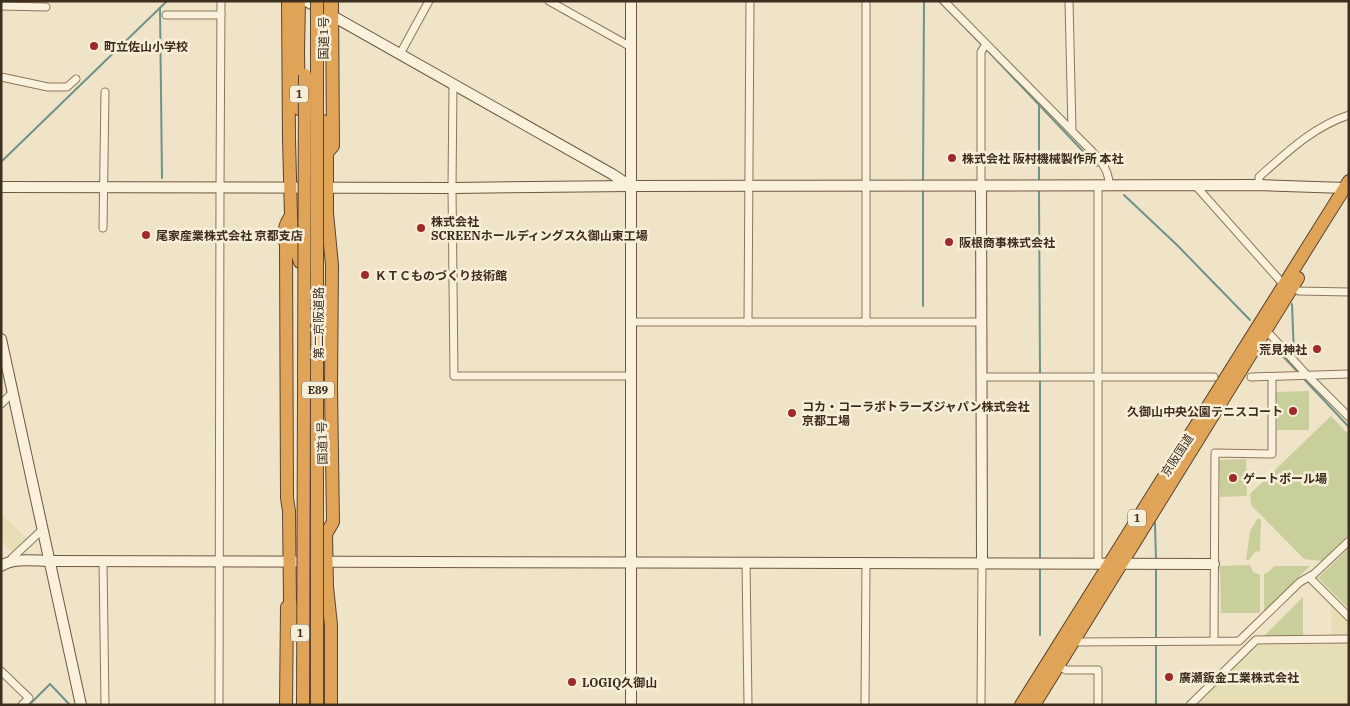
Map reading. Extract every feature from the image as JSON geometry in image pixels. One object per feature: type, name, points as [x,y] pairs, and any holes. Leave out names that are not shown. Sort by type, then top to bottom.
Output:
[{"type":"highway","points":[[288,1],[288,139],[295,187],[291,216],[292,237],[300,262]]},
{"type":"highway","name":"国道1号","points":[[299,1],[300,124],[295,187],[300,262],[300,498],[295,561],[300,624],[301,705]]},
{"type":"highway","name":"第二京阪道路","points":[[301,705],[305,1]]},
{"type":"highway","points":[[327,153],[333,146],[324,8],[332,1]]},
{"type":"highway","name":"国道1号","points":[[322,705],[323,511],[319,252],[324,188],[324,8]]},
{"type":"highway","name":"第二京阪道路","points":[[317,705],[324,8]]},
{"type":"highway","points":[[323,122],[327,153],[324,188],[330,236],[333,522],[326,534]]},
{"type":"highway","points":[[288,139],[292,131],[300,124]]},
{"type":"highway","name":"京阪国道","points":[[1034,705],[1072,642],[1110,563],[1211,425],[1261,331],[1347,188]]},
{"type":"highway","name":"京阪国道","points":[[1288,286],[1332,207],[1347,188]]},
{"type":"highway","points":[[286,705],[286,610],[290,600],[295,561],[287,498],[286,256],[284,235],[285,224],[291,216]]},
{"type":"highway","points":[[319,252],[330,236]]},
{"type":"highway","name":"京阪国道","points":[[1021,705],[1226,378],[1261,331]]},
{"type":"highway","points":[[289,512],[300,498]]},
{"type":"highway","points":[[323,511],[326,534],[323,562],[330,605],[331,625],[331,705]]},
{"type":"highway","points":[[290,600],[294,620],[300,624]]},
{"type":"highway","points":[[321,631],[325,613],[330,605]]},
{"type":"street","points":[[219,705],[222,1]]},
{"type":"street","points":[[305,1],[324,8],[453,85],[612,174],[630,186]]},
{"type":"street","points":[[400,54],[428,1]]},
{"type":"street","points":[[549,1],[631,47]]},
{"type":"street","points":[[631,1],[631,705]]},
{"type":"street","points":[[748,322],[750,1]]},
{"type":"street","points":[[866,1],[866,322]]},
{"type":"street","points":[[944,1],[1103,164],[1109,176],[1109,185]]},
{"type":"street","points":[[1068,1],[1072,132]]},
{"type":"street","points":[[1,6],[46,7]]},
{"type":"street","points":[[166,15],[221,15]]},
{"type":"street","points":[[981,705],[981,52],[986,44]]},
{"type":"street","points":[[1,77],[48,87],[67,87],[76,79]]},
{"type":"street","points":[[453,85],[454,376],[631,376]]},
{"type":"street","points":[[103,228],[105,92]]},
{"type":"street","points":[[1259,185],[1259,177],[1297,143],[1334,119],[1349,115]]},
{"type":"street","points":[[1098,185],[1098,377],[1110,563]]},
{"type":"street","points":[[1195,185],[1288,286],[1299,291],[1349,292]]},
{"type":"street","points":[[1,187],[452,188],[1259,185],[1347,188]]},
{"type":"street","points":[[1319,187],[1328,192],[1332,207]]},
{"type":"street","points":[[631,322],[982,322]]},
{"type":"street","points":[[1261,331],[1349,417]]},
{"type":"street","points":[[1,339],[81,705]]},
{"type":"street","points":[[1251,377],[1349,374]]},
{"type":"street","points":[[982,377],[1214,377]]},
{"type":"street","points":[[1214,640],[1215,453],[1272,454],[1272,377]]},
{"type":"street","points":[[1,404],[13,392]]},
{"type":"street","points":[[12,558],[43,529]]},
{"type":"street","points":[[1072,642],[1240,641],[1300,582],[1322,567],[1349,541]]},
{"type":"street","points":[[1,566],[16,561],[1214,564]]},
{"type":"street","points":[[103,562],[105,705]]},
{"type":"street","points":[[746,562],[748,705]]},
{"type":"street","points":[[866,563],[866,705]]},
{"type":"street","points":[[1309,577],[1349,617]]},
{"type":"street","points":[[1190,705],[1256,640],[1349,640]]},
{"type":"street","points":[[1058,666],[1066,670],[1098,670],[1098,705]]},
{"type":"street","points":[[1,672],[29,698],[22,705]]},
{"type":"shaded area","points":[[1,513],[27,539],[12,552],[1,540]]},
{"type":"shaded area","points":[[1331,604],[1349,622],[1349,637],[1331,637]]},
{"type":"shaded area","points":[[1349,643],[1349,705],[1195,705],[1258,644]]},
{"type":"green space","name":"久御山中央公園テニスコート","points":[[1309,391],[1309,430],[1277,430],[1276,392]]},
{"type":"green space","points":[[1331,416],[1349,435],[1349,534],[1322,561],[1304,559],[1251,505],[1250,494]]},
{"type":"green space","name":"ゲートボール場","points":[[1246,459],[1247,496],[1220,497],[1219,460]]},
{"type":"green space","points":[[1258,518],[1261,520],[1260,551],[1255,552],[1249,560],[1246,560],[1250,531]]},
{"type":"green space","points":[[1349,548],[1349,609],[1318,578]]},
{"type":"green space","points":[[1250,565],[1253,572],[1260,575],[1260,613],[1221,613],[1220,571],[1218,571],[1218,568],[1220,566]]},
{"type":"green space","points":[[1274,566],[1310,566],[1264,612],[1264,574]]},
{"type":"green space","points":[[1303,597],[1303,637],[1262,638]]},
{"type":"waterway","points":[[1,162],[167,1]]},
{"type":"waterway","points":[[923,181],[924,1]]},
{"type":"waterway","points":[[939,1],[983,46]]},
{"type":"waterway","points":[[160,8],[162,178]]},
{"type":"waterway","points":[[986,49],[1097,166]]},
{"type":"waterway","points":[[1039,104],[1039,183]]},
{"type":"waterway","points":[[923,188],[923,306]]},
{"type":"waterway","points":[[1039,190],[1040,375]]},
{"type":"waterway","points":[[1124,195],[1177,245],[1250,320]]},
{"type":"waterway","points":[[1292,304],[1294,356]]},
{"type":"waterway","points":[[1270,343],[1298,372]]},
{"type":"waterway","points":[[1303,378],[1349,427]]},
{"type":"waterway","points":[[1040,380],[1040,560]]},
{"type":"waterway","points":[[1155,523],[1156,560]]},
{"type":"waterway","points":[[1040,568],[1040,635]]},
{"type":"waterway","points":[[1156,568],[1156,705]]},
{"type":"waterway","points":[[29,705],[50,684],[70,705]]},
{"type":"place","name":"町立佐山小学校","points":[[94,46]]},
{"type":"place","name":"株式会社 阪村機械製作所 本社","points":[[952,158]]},
{"type":"place","name":"株式会社 SCREENホールディングス久御山東工場","points":[[421,228]]},
{"type":"place","name":"尾家産業株式会社 京都支店","points":[[146,235]]},
{"type":"place","name":"阪根商事株式会社","points":[[949,242]]},
{"type":"place","name":"ＫＴＣものづくり技術館","points":[[365,275]]},
{"type":"place","name":"荒見神社","points":[[1317,349]]},
{"type":"place","name":"久御山中央公園テニスコート","points":[[1293,411]]},
{"type":"place","name":"コカ・コーラボトラーズジャパン株式会社 京都工場","points":[[792,413]]},
{"type":"place","name":"ゲートボール場","points":[[1233,478]]},
{"type":"place","name":"廣瀬鈑金工業株式会社","points":[[1169,677]]},
{"type":"place","name":"LOGIQ久御山","points":[[572,682]]}]
